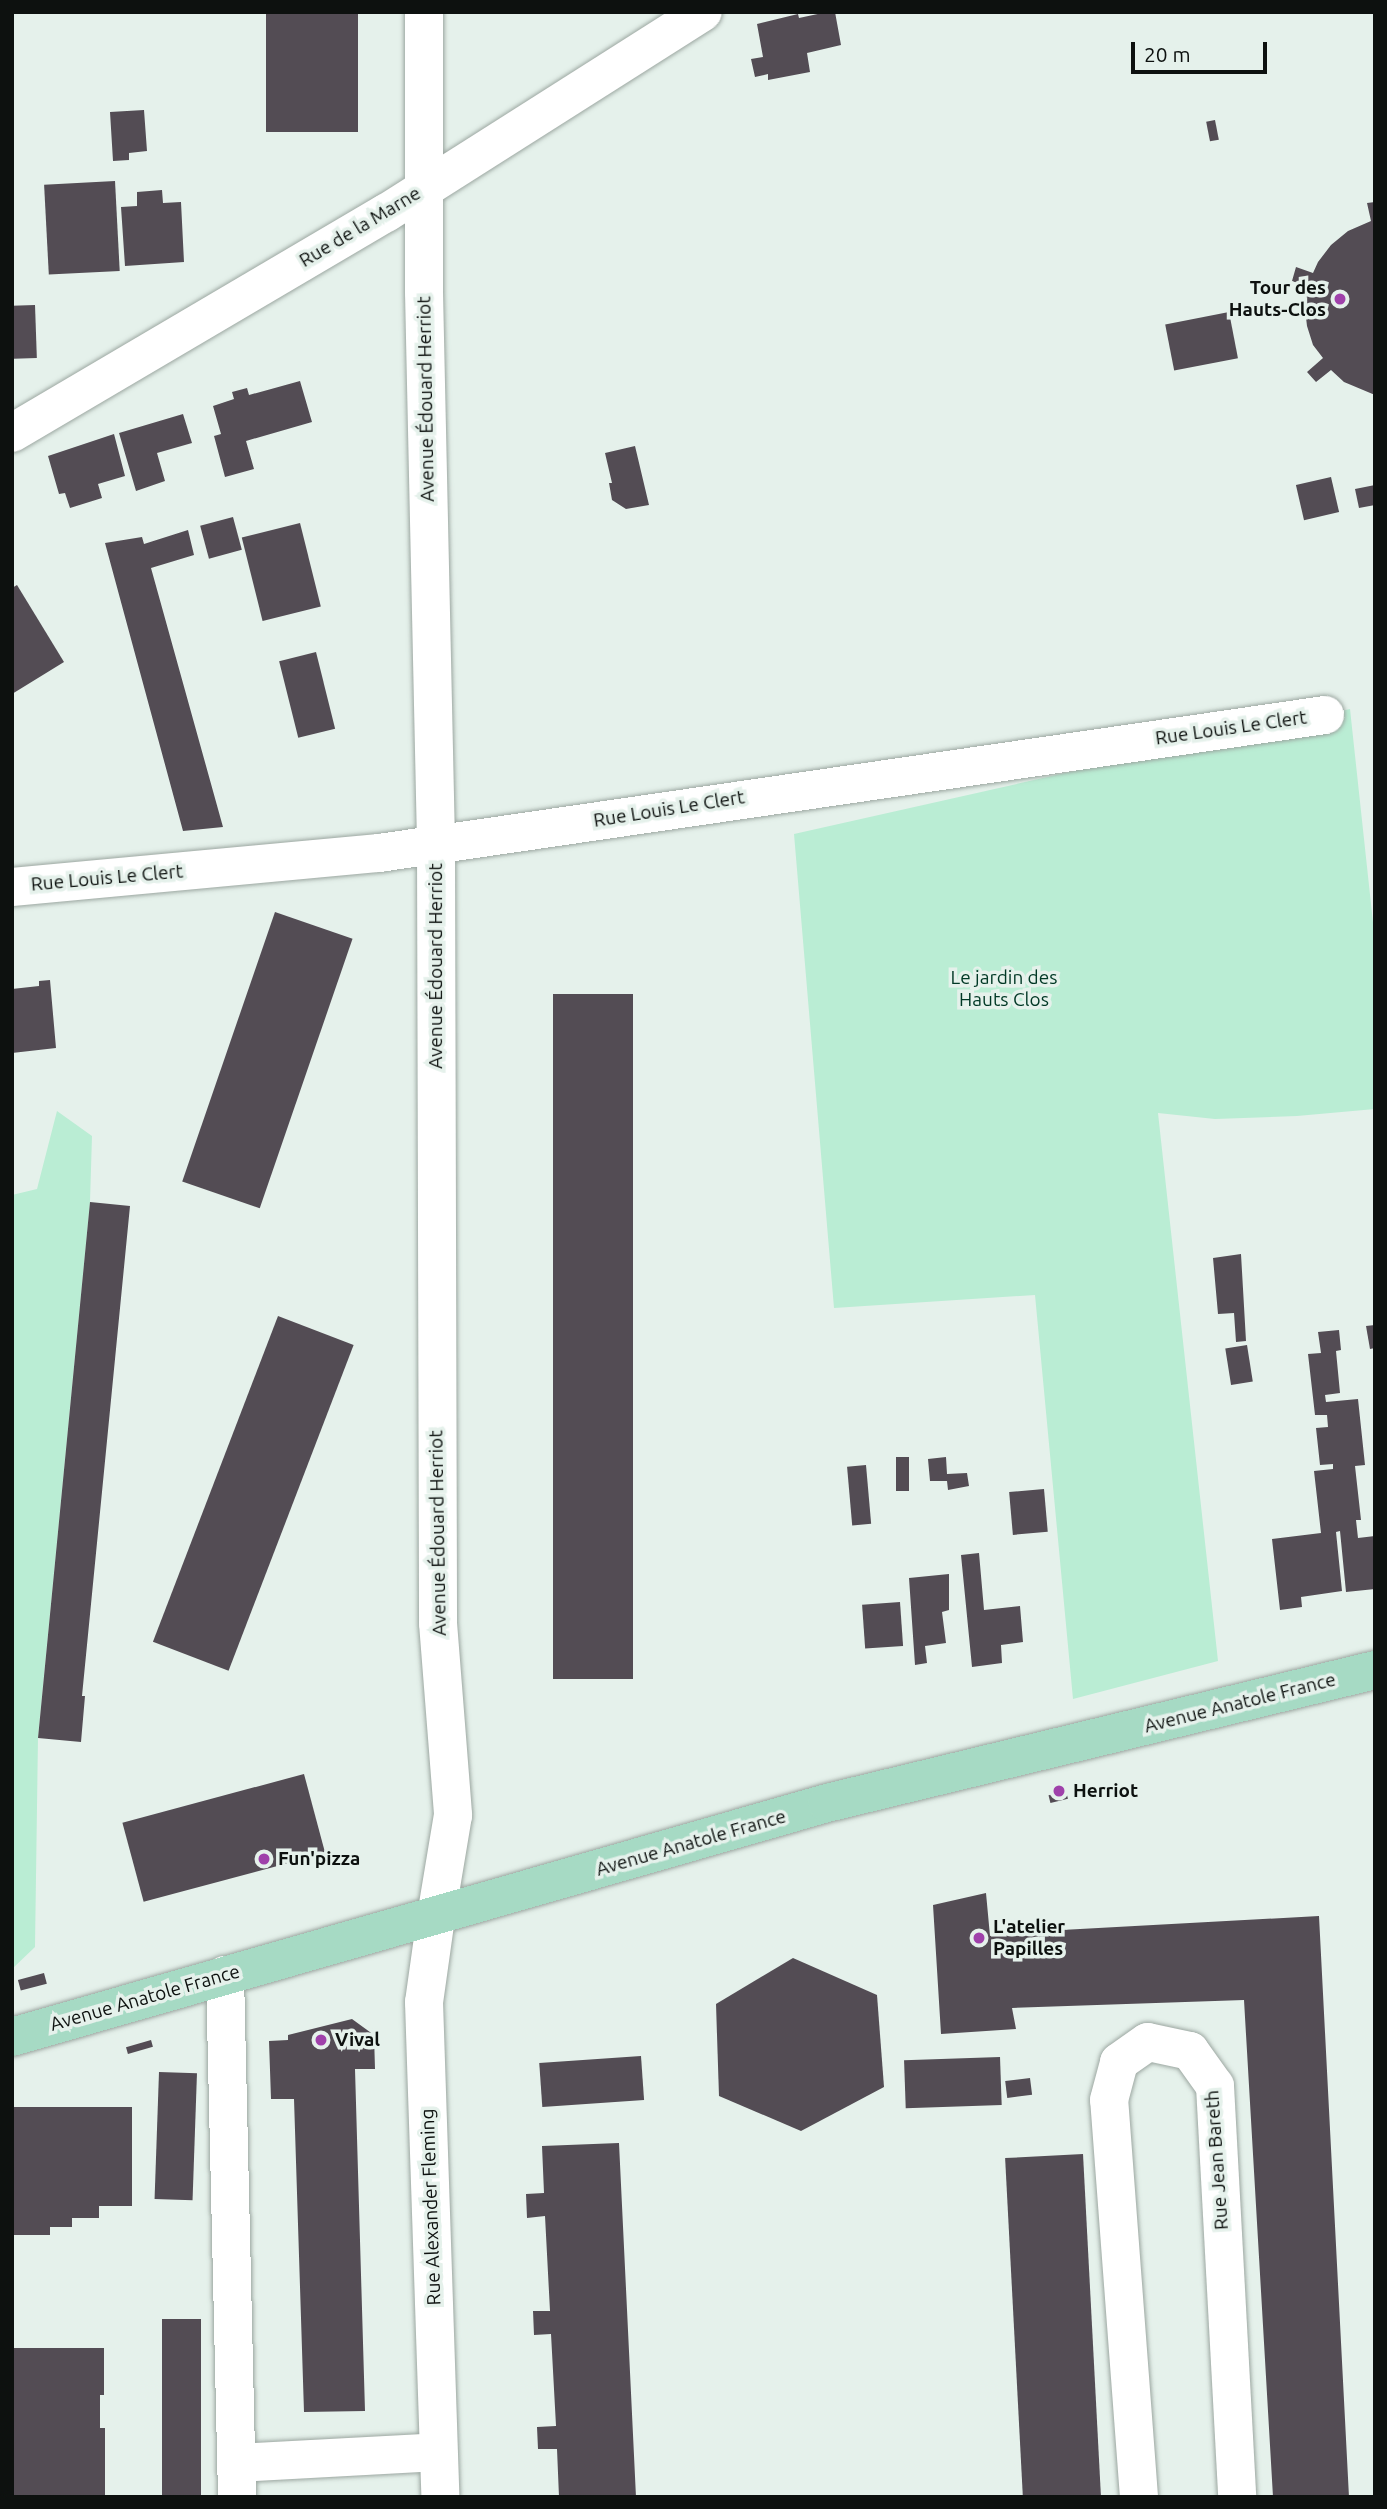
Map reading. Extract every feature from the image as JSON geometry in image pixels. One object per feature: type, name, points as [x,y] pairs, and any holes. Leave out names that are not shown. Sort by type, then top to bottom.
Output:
[{"type":"main road","name":"Avenue Anatole France","points":[[12,2037],[827,1803],[1375,1670]]},
{"type":"street","name":"Avenue Édouard Herriot","points":[[424,12],[424,292],[436,844],[438,1623],[453,1815],[436,1917]]},
{"type":"street","name":"Rue de la Marne","points":[[12,433],[425,189],[703,12]]},
{"type":"street","name":"Rue Louis Le Clert","points":[[12,887],[379,853],[1325,715]]},
{"type":"street","name":"Rue Alexander Fleming","points":[[436,1917],[424,2002],[440,2497]]},
{"type":"street","points":[[225,1975],[237,2480],[438,2452]]},
{"type":"street","name":"Rue Jean Bareth","points":[[1139,2497],[1109,2100],[1119,2063],[1148,2042],[1190,2052],[1215,2086],[1237,2497]]},
{"type":"green space","name":"Le jardin des Hauts Clos","points":[[1350,709],[1375,941],[1375,1109],[1297,1116],[1215,1119],[1158,1113],[1218,1661],[1073,1699],[1035,1295],[834,1308],[794,834]]},
{"type":"green space","points":[[57,1111],[92,1136],[90,1202],[38,1737],[35,1947],[12,1969],[12,1195],[37,1189]]},
{"type":"building","points":[[266,12],[358,12],[358,132],[266,132]]},
{"type":"building","points":[[835,12],[841,45],[807,53],[810,72],[768,80],[768,74],[755,77],[751,59],[763,57],[757,24],[798,14],[799,18]]},
{"type":"building","points":[[144,110],[147,151],[129,153],[129,160],[113,161],[110,112]]},
{"type":"building","points":[[1215,120],[1219,140],[1210,141],[1206,122]]},
{"type":"building","points":[[115,181],[120,271],[49,275],[44,185]]},
{"type":"building","points":[[162,190],[163,203],[181,202],[184,262],[125,266],[121,207],[137,206],[137,192]]},
{"type":"building","name":"Tour des Hauts-Clos","points":[[1375,202],[1375,395],[1344,382],[1331,370],[1316,382],[1307,372],[1323,358],[1313,345],[1307,326],[1305,309],[1308,287],[1292,281],[1296,267],[1313,273],[1331,245],[1348,231],[1371,221],[1367,203]]},
{"type":"building","points":[[35,305],[37,358],[14,359],[12,306]]},
{"type":"building","points":[[1229,312],[1238,358],[1174,371],[1165,324]]},
{"type":"building","points":[[300,381],[312,422],[246,441],[254,469],[225,477],[214,436],[221,434],[213,406],[234,399],[232,392],[247,388],[249,395]]},
{"type":"building","points":[[183,414],[192,443],[157,453],[165,481],[136,491],[119,433]]},
{"type":"building","points":[[114,434],[125,476],[98,484],[102,498],[70,508],[65,493],[59,494],[48,456]]},
{"type":"building","points":[[635,446],[649,505],[626,509],[612,500],[609,483],[612,483],[605,453]]},
{"type":"building","points":[[1331,477],[1339,512],[1304,520],[1296,485]]},
{"type":"building","points":[[1375,485],[1375,505],[1359,508],[1355,489]]},
{"type":"building","points":[[233,517],[242,550],[209,559],[200,526]]},
{"type":"building","points":[[300,523],[321,606],[263,621],[242,538]]},
{"type":"building","points":[[188,530],[194,555],[151,568],[223,827],[183,831],[105,543],[142,537],[144,544]]},
{"type":"building","points":[[17,585],[64,662],[12,694],[12,588]]},
{"type":"building","points":[[316,652],[335,729],[298,738],[279,661]]},
{"type":"building","points":[[275,912],[353,939],[260,1208],[182,1181]]},
{"type":"building","points":[[50,980],[56,1048],[12,1053],[12,989],[39,986],[39,981]]},
{"type":"building","points":[[553,994],[633,994],[633,1679],[553,1679]]},
{"type":"building","points":[[90,1202],[130,1206],[82,1696],[85,1696],[81,1742],[38,1738]]},
{"type":"building","points":[[1241,1254],[1246,1341],[1236,1342],[1234,1313],[1218,1314],[1213,1258]]},
{"type":"building","points":[[278,1316],[354,1345],[229,1671],[153,1642]]},
{"type":"building","points":[[1375,1325],[1375,1348],[1370,1349],[1366,1326]]},
{"type":"building","points":[[1339,1330],[1341,1350],[1336,1351],[1340,1393],[1325,1395],[1326,1402],[1358,1399],[1365,1465],[1355,1466],[1361,1520],[1356,1520],[1358,1538],[1375,1536],[1375,1589],[1346,1592],[1340,1531],[1336,1532],[1342,1591],[1301,1597],[1302,1607],[1280,1610],[1272,1539],[1321,1533],[1314,1471],[1333,1469],[1333,1464],[1320,1465],[1316,1428],[1328,1427],[1327,1415],[1315,1415],[1308,1354],[1321,1353],[1318,1332]]},
{"type":"building","points":[[1247,1345],[1253,1382],[1231,1385],[1225,1348]]},
{"type":"building","points":[[896,1457],[909,1457],[909,1491],[896,1491]]},
{"type":"building","points":[[946,1457],[947,1474],[967,1473],[969,1486],[948,1490],[947,1481],[930,1481],[928,1459]]},
{"type":"building","points":[[866,1465],[871,1524],[852,1525],[847,1467]]},
{"type":"building","points":[[1044,1489],[1048,1532],[1013,1535],[1009,1492]]},
{"type":"building","points":[[979,1553],[984,1610],[1020,1606],[1023,1642],[1001,1645],[1002,1663],[972,1667],[961,1555]]},
{"type":"building","points":[[949,1574],[949,1610],[942,1612],[946,1643],[925,1646],[927,1663],[915,1665],[909,1578]]},
{"type":"building","points":[[900,1602],[903,1646],[865,1649],[862,1605]]},
{"type":"building","points":[[304,1774],[325,1853],[144,1902],[122,1823]]},
{"type":"building","points":[[1066,1791],[1068,1799],[1050,1803],[1049,1795]]},
{"type":"building","points":[[986,1893],[990,1936],[1319,1916],[1349,2497],[1273,2497],[1244,2000],[1012,2008],[1016,2029],[941,2034],[933,1905]]},
{"type":"building","points":[[793,1958],[877,1995],[884,2087],[801,2131],[719,2096],[716,2004]]},
{"type":"building","points":[[44,1973],[47,1984],[21,1991],[18,1980]]},
{"type":"building","points":[[352,2019],[374,2035],[375,2069],[355,2069],[365,2411],[304,2412],[294,2099],[271,2099],[269,2041],[288,2040],[288,2035]]},
{"type":"building","points":[[151,2040],[153,2047],[128,2054],[126,2047]]},
{"type":"building","points":[[641,2056],[644,2100],[542,2107],[539,2063]]},
{"type":"building","points":[[1000,2057],[1002,2105],[906,2108],[904,2060]]},
{"type":"building","points":[[159,2072],[197,2073],[193,2200],[155,2199]]},
{"type":"building","points":[[1030,2078],[1032,2095],[1007,2098],[1005,2081]]},
{"type":"building","points":[[12,2107],[132,2107],[132,2206],[99,2206],[99,2218],[72,2218],[72,2227],[50,2227],[50,2235],[12,2235]]},
{"type":"building","points":[[619,2143],[636,2497],[559,2497],[557,2449],[538,2449],[537,2427],[556,2426],[551,2334],[534,2335],[533,2311],[550,2311],[545,2216],[527,2218],[526,2194],[544,2193],[542,2146]]},
{"type":"building","points":[[1083,2154],[1101,2497],[1023,2497],[1005,2158]]},
{"type":"building","points":[[162,2319],[201,2319],[201,2497],[162,2497]]},
{"type":"building","points":[[12,2348],[104,2348],[104,2395],[100,2395],[100,2428],[105,2428],[105,2497],[12,2497]]},
{"type":"place","name":"Tour des Hauts-Clos","points":[[1340,299]]},
{"type":"place","name":"Herriot","points":[[1059,1791]]},
{"type":"place","name":"Fun'pizza","points":[[264,1859]]},
{"type":"place","name":"L'atelier Papilles","points":[[979,1938]]},
{"type":"place","name":"Vival","points":[[321,2040]]}]
